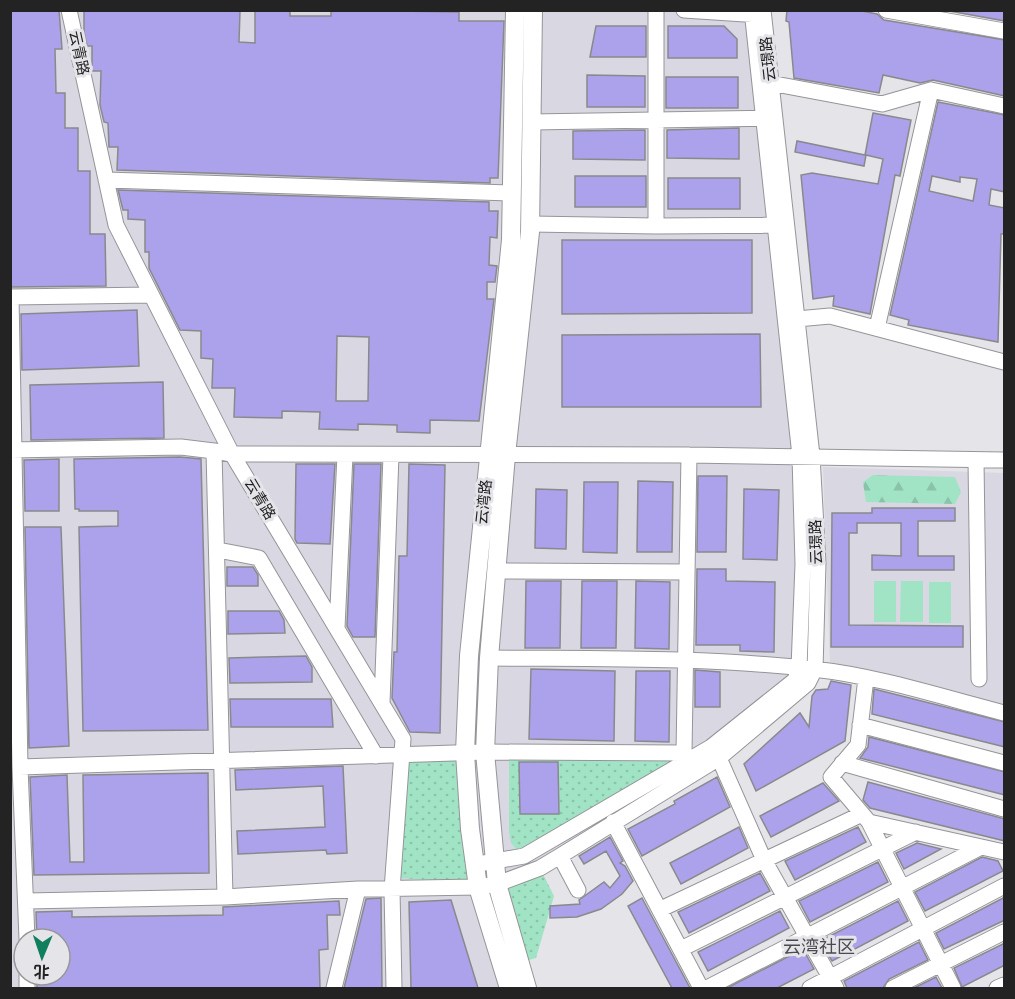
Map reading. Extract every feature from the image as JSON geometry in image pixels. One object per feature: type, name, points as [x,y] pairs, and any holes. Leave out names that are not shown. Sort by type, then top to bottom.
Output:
[{"type":"main road","name":"云湾路","points":[[515,10],[511,240],[497,455],[497,571],[489,658],[485,752],[497,884],[527,988]]},
{"type":"main road","name":"云湾路","points":[[509,988],[473,864],[465,753],[469,656],[530,224],[533,10]]},
{"type":"street","name":"云青路","points":[[69,10],[116,225],[232,454],[403,739],[392,890],[394,988]]},
{"type":"street","points":[[656,10],[656,226]]},
{"type":"street","points":[[684,10],[757,12]]},
{"type":"street","points":[[886,10],[1005,31]]},
{"type":"street","name":"云璟路","points":[[757,12],[770,83],[769,118]]},
{"type":"street","name":"云璟路","points":[[757,12],[818,563],[807,668]]},
{"type":"street","points":[[770,83],[882,104],[931,90],[1005,106]]},
{"type":"street","points":[[877,328],[931,90]]},
{"type":"street","points":[[531,122],[769,118]]},
{"type":"street","points":[[106,180],[512,193]]},
{"type":"street","points":[[530,224],[781,225]]},
{"type":"street","name":"云璟路","points":[[781,225],[797,319],[806,456]]},
{"type":"street","points":[[27,927],[20,767],[12,450],[11,297],[151,295]]},
{"type":"street","points":[[797,319],[830,316],[1005,362]]},
{"type":"street","points":[[12,450],[181,447],[232,454],[689,455],[1005,460]]},
{"type":"street","points":[[214,451],[225,897]]},
{"type":"street","points":[[337,628],[345,454]]},
{"type":"street","points":[[382,703],[391,455]]},
{"type":"street","points":[[20,767],[485,752],[684,753],[689,455]]},
{"type":"street","points":[[976,460],[979,679]]},
{"type":"street","points":[[218,550],[259,558],[376,756]]},
{"type":"street","points":[[497,571],[687,572]]},
{"type":"street","points":[[489,658],[685,659],[807,668],[866,678],[1005,713]]},
{"type":"street","points":[[27,900],[225,897],[358,889],[478,887],[497,884],[560,856],[718,758],[808,683],[807,668]]},
{"type":"street","points":[[473,864],[495,863],[518,858],[711,747],[807,668]]},
{"type":"street","points":[[866,678],[858,745],[831,777],[866,818],[953,988]]},
{"type":"street","points":[[860,725],[1005,763]]},
{"type":"street","points":[[718,758],[764,860],[833,984]]},
{"type":"street","points":[[842,764],[1005,809]]},
{"type":"street","points":[[661,909],[764,860],[866,818],[1005,852]]},
{"type":"street","points":[[613,822],[702,988]]},
{"type":"street","points":[[491,831],[506,854],[518,858]]},
{"type":"street","points":[[681,949],[916,832]]},
{"type":"street","points":[[707,988],[981,847]]},
{"type":"street","points":[[560,856],[578,890]]},
{"type":"street","points":[[506,918],[512,886],[521,875]]},
{"type":"street","points":[[810,988],[833,984],[923,928],[1005,886]]},
{"type":"street","points":[[334,988],[358,889]]},
{"type":"street","points":[[893,988],[1005,932]]},
{"type":"street","points":[[997,988],[1005,985]]},
{"type":"shaded area","points":[[10,11],[763,11],[812,456],[815,669],[719,758],[540,868],[522,988],[11,988]]},
{"type":"shaded area","points":[[823,467],[1004,473],[1004,706],[830,662]]},
{"type":"green space","points":[[873,475],[955,477],[961,492],[955,504],[866,502],[863,482]]},
{"type":"green space","points":[[874,581],[896,581],[896,622],[874,622]]},
{"type":"green space","points":[[901,581],[923,581],[923,622],[900,622]]},
{"type":"green space","points":[[929,582],[951,582],[951,623],[929,623]]},
{"type":"green space","points":[[460,756],[470,882],[396,878],[406,758]]},
{"type":"green space","points":[[509,757],[680,759],[517,850],[511,843],[509,831]]},
{"type":"green space","points":[[540,868],[554,896],[536,958],[519,963],[497,884]]},
{"type":"building","points":[[10,10],[59,10],[62,49],[55,49],[56,93],[65,93],[65,128],[78,128],[78,171],[90,171],[90,234],[105,234],[106,286],[10,287]]},
{"type":"building","points":[[84,10],[240,11],[239,42],[255,43],[255,10],[290,10],[290,16],[331,16],[331,10],[459,12],[459,21],[504,21],[498,178],[490,178],[490,183],[117,170],[118,147],[109,147],[108,123],[104,122],[100,105],[101,71],[92,71],[92,46],[87,46],[84,32]]},
{"type":"building","points":[[787,10],[857,10],[877,14],[884,20],[1005,40],[1005,96],[933,80],[920,83],[883,75],[879,93],[794,78],[789,22],[786,21]]},
{"type":"building","points":[[944,10],[1005,10],[1005,21]]},
{"type":"building","points":[[596,26],[646,26],[646,57],[590,57]]},
{"type":"building","points":[[668,26],[724,26],[737,39],[737,58],[668,58]]},
{"type":"building","points":[[587,75],[645,76],[645,107],[587,107]]},
{"type":"building","points":[[666,77],[738,77],[738,108],[666,108]]},
{"type":"building","points":[[938,102],[1005,115],[1005,192],[991,189],[989,205],[1005,208],[1005,234],[1001,234],[998,342],[908,325],[909,320],[890,315]],"holes":[[[932,176],[960,182],[960,177],[977,179],[973,201],[929,191]]]},
{"type":"building","points":[[873,113],[911,120],[900,176],[895,175],[870,314],[833,306],[834,296],[813,299],[801,175],[812,173],[878,184],[883,159],[866,155],[864,166],[795,152],[797,141],[865,155]]},
{"type":"building","points":[[739,128],[739,159],[667,158],[667,130]]},
{"type":"building","points":[[645,130],[645,160],[573,159],[573,131]]},
{"type":"building","points":[[575,176],[646,176],[646,207],[575,207]]},
{"type":"building","points":[[668,178],[740,178],[740,209],[668,209]]},
{"type":"building","points":[[118,190],[489,202],[489,211],[498,211],[497,238],[490,237],[489,265],[497,266],[495,282],[487,282],[487,299],[494,299],[479,421],[430,420],[430,433],[397,432],[397,425],[358,424],[358,430],[319,429],[320,412],[282,411],[282,418],[234,417],[235,388],[212,388],[213,359],[201,358],[201,331],[180,330],[149,268],[149,252],[145,252],[145,220],[128,219],[128,210],[123,210]],"holes":[[[337,336],[369,337],[368,401],[336,401]]]},
{"type":"building","points":[[562,240],[752,240],[752,313],[562,314]]},
{"type":"building","points":[[137,310],[139,366],[22,370],[21,314]]},
{"type":"building","points":[[760,334],[761,407],[562,407],[562,335]]},
{"type":"building","points":[[163,382],[164,438],[31,440],[30,385]]},
{"type":"building","points":[[180,457],[201,459],[208,730],[83,731],[79,527],[118,526],[118,511],[79,511],[75,509],[74,459]]},
{"type":"building","points":[[59,459],[59,511],[25,511],[24,460]]},
{"type":"building","points":[[296,464],[335,464],[330,544],[297,543],[295,539]]},
{"type":"building","points":[[354,464],[381,464],[375,637],[353,637],[347,626]]},
{"type":"building","points":[[409,464],[445,465],[440,733],[410,732],[392,698],[394,652],[397,652],[399,556],[407,556]]},
{"type":"building","points":[[698,476],[727,476],[726,552],[697,552]]},
{"type":"building","points":[[638,481],[673,482],[672,552],[637,552]]},
{"type":"building","points":[[584,482],[618,482],[617,553],[583,552]]},
{"type":"building","points":[[536,489],[567,490],[566,549],[535,548]]},
{"type":"building","points":[[744,489],[779,490],[777,560],[743,559]]},
{"type":"building","points":[[872,508],[955,508],[955,521],[918,521],[918,556],[954,556],[954,570],[872,570],[872,555],[901,556],[901,523],[857,523],[857,533],[849,533],[849,625],[963,626],[963,647],[831,647],[832,513],[872,513]]},
{"type":"building","points":[[25,527],[61,527],[69,746],[29,748]]},
{"type":"building","points":[[227,567],[253,567],[258,575],[258,586],[227,586]]},
{"type":"building","points":[[697,569],[726,569],[726,581],[775,582],[774,652],[740,651],[740,645],[696,645]]},
{"type":"building","points":[[526,581],[561,581],[560,648],[525,648]]},
{"type":"building","points":[[582,581],[617,581],[616,648],[581,648]]},
{"type":"building","points":[[636,581],[670,582],[669,649],[635,648]]},
{"type":"building","points":[[228,611],[279,611],[284,620],[285,633],[228,634]]},
{"type":"building","points":[[306,656],[312,667],[312,682],[230,683],[229,658]]},
{"type":"building","points":[[531,669],[615,671],[614,741],[529,739]]},
{"type":"building","points":[[695,670],[720,672],[720,707],[695,707]]},
{"type":"building","points":[[636,671],[670,671],[669,742],[635,741]]},
{"type":"building","points":[[831,681],[851,685],[845,741],[756,791],[744,764],[800,713],[809,727],[812,696],[816,690],[828,689]]},
{"type":"building","points":[[874,689],[1005,722],[1005,747],[872,714]]},
{"type":"building","points":[[230,699],[331,699],[333,727],[231,727]]},
{"type":"building","points":[[869,737],[1005,772],[1005,795],[860,758],[868,747]]},
{"type":"building","points":[[519,762],[558,762],[559,814],[520,814]]},
{"type":"building","points":[[343,766],[347,853],[327,854],[326,850],[238,854],[237,831],[325,827],[323,786],[236,790],[235,770]]},
{"type":"building","points":[[208,773],[209,873],[34,875],[30,777],[67,775],[70,862],[84,862],[83,775]]},
{"type":"building","points":[[717,777],[730,807],[642,856],[628,829],[675,804],[674,801]]},
{"type":"building","points":[[868,782],[1005,819],[1005,841],[870,808],[863,800]]},
{"type":"building","points":[[823,783],[839,801],[771,837],[760,816]]},
{"type":"building","points":[[739,827],[748,848],[681,884],[670,863]]},
{"type":"building","points":[[858,827],[866,842],[795,880],[785,861]]},
{"type":"building","points":[[610,837],[623,861],[620,863],[625,866],[633,881],[622,894],[601,909],[577,917],[550,918],[550,906],[580,904],[579,900],[604,882],[610,888],[620,876],[606,851],[584,864],[579,856]]},
{"type":"building","points":[[917,843],[941,849],[904,869],[896,853]]},
{"type":"building","points":[[982,857],[998,861],[1003,871],[925,911],[915,892]]},
{"type":"building","points":[[878,862],[888,882],[810,922],[799,901]]},
{"type":"building","points":[[760,873],[770,891],[689,933],[678,912]]},
{"type":"building","points":[[1005,897],[1005,920],[944,949],[936,933]]},
{"type":"building","points":[[381,898],[382,988],[344,988],[366,899]]},
{"type":"building","points":[[642,898],[690,988],[672,988],[628,906]]},
{"type":"building","points":[[451,900],[478,988],[411,988],[409,902]]},
{"type":"building","points":[[339,901],[340,915],[327,915],[328,949],[319,950],[320,988],[37,988],[72,987],[72,927],[37,927],[36,912],[72,911],[72,917],[223,915],[223,907]]},
{"type":"building","points":[[898,901],[908,921],[832,961],[820,941]]},
{"type":"building","points":[[780,911],[789,928],[708,971],[698,952]]},
{"type":"building","points":[[919,942],[928,960],[889,979],[883,988],[847,988],[844,981]]},
{"type":"building","points":[[1005,943],[1005,965],[962,987],[954,968]]},
{"type":"building","points":[[803,949],[814,969],[777,988],[727,988]]},
{"type":"building","points":[[936,977],[942,988],[914,988]]},
{"type":"district","name":"云湾社区","points":[[819,947]]}]
